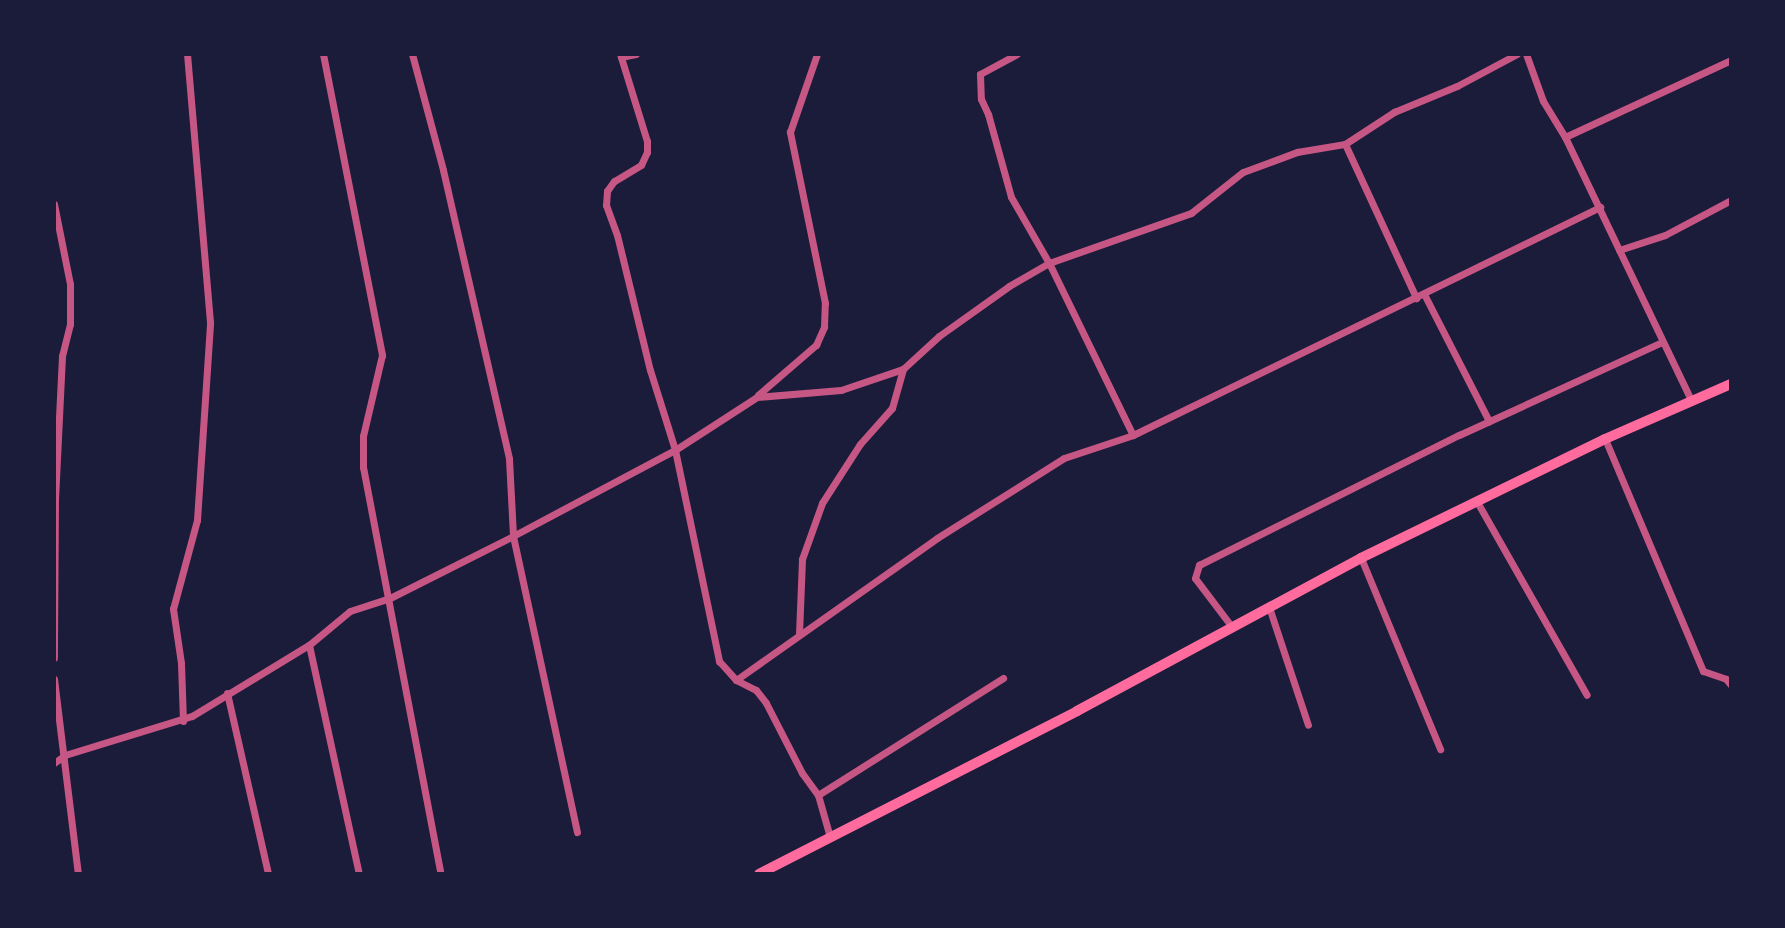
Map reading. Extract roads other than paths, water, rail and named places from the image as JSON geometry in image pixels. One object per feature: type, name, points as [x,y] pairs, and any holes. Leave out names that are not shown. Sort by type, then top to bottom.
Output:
[{"type":"main road","points":[[759,874],[1476,500],[1731,384]]},
{"type":"street","points":[[183,721],[181,663],[173,609],[197,520],[210,322],[187,54]]},
{"type":"street","points":[[323,54],[382,355],[363,436],[363,467],[388,599],[396,623],[441,874]]},
{"type":"street","points":[[412,54],[443,170],[509,459],[513,536],[577,832]]},
{"type":"street","points":[[636,54],[620,55],[647,141],[647,152],[641,165],[614,181],[607,191],[606,205],[617,235],[650,370],[675,450],[719,661],[736,680],[756,690],[802,773],[818,795],[830,837]]},
{"type":"street","points":[[54,763],[65,755],[183,721],[309,645],[350,611],[388,599],[675,450],[757,397],[816,345],[824,327],[825,303],[790,132],[817,54]]},
{"type":"street","points":[[1017,54],[980,74],[978,91],[1011,197],[1049,263],[1133,435]]},
{"type":"street","points":[[757,397],[841,390],[903,369],[939,336],[1009,286],[1049,263],[1191,213],[1243,172],[1297,152],[1345,144],[1394,112],[1457,86],[1517,54]]},
{"type":"street","points":[[1526,54],[1543,101],[1600,207],[1691,400]]},
{"type":"street","points":[[1565,137],[1731,60]]},
{"type":"street","points":[[1345,144],[1420,296],[1489,421]]},
{"type":"street","points":[[1619,250],[1665,235],[1731,200]]},
{"type":"street","points":[[54,204],[70,284],[70,324],[62,356],[59,410],[54,658]]},
{"type":"street","points":[[736,680],[937,538],[1064,458],[1133,435],[1600,207]]},
{"type":"street","points":[[1232,627],[1195,578],[1199,565],[1489,421],[1662,342]]},
{"type":"street","points":[[799,634],[802,559],[822,503],[860,444],[892,408],[903,369]]},
{"type":"street","points":[[1605,439],[1703,671],[1726,679],[1731,685]]},
{"type":"street","points":[[1476,500],[1587,695]]},
{"type":"street","points":[[1361,558],[1440,749]]},
{"type":"street","points":[[1269,607],[1308,725]]},
{"type":"street","points":[[309,645],[359,874]]},
{"type":"street","points":[[818,795],[1003,678]]},
{"type":"street","points":[[54,679],[78,874]]},
{"type":"street","points":[[227,693],[268,874]]}]
